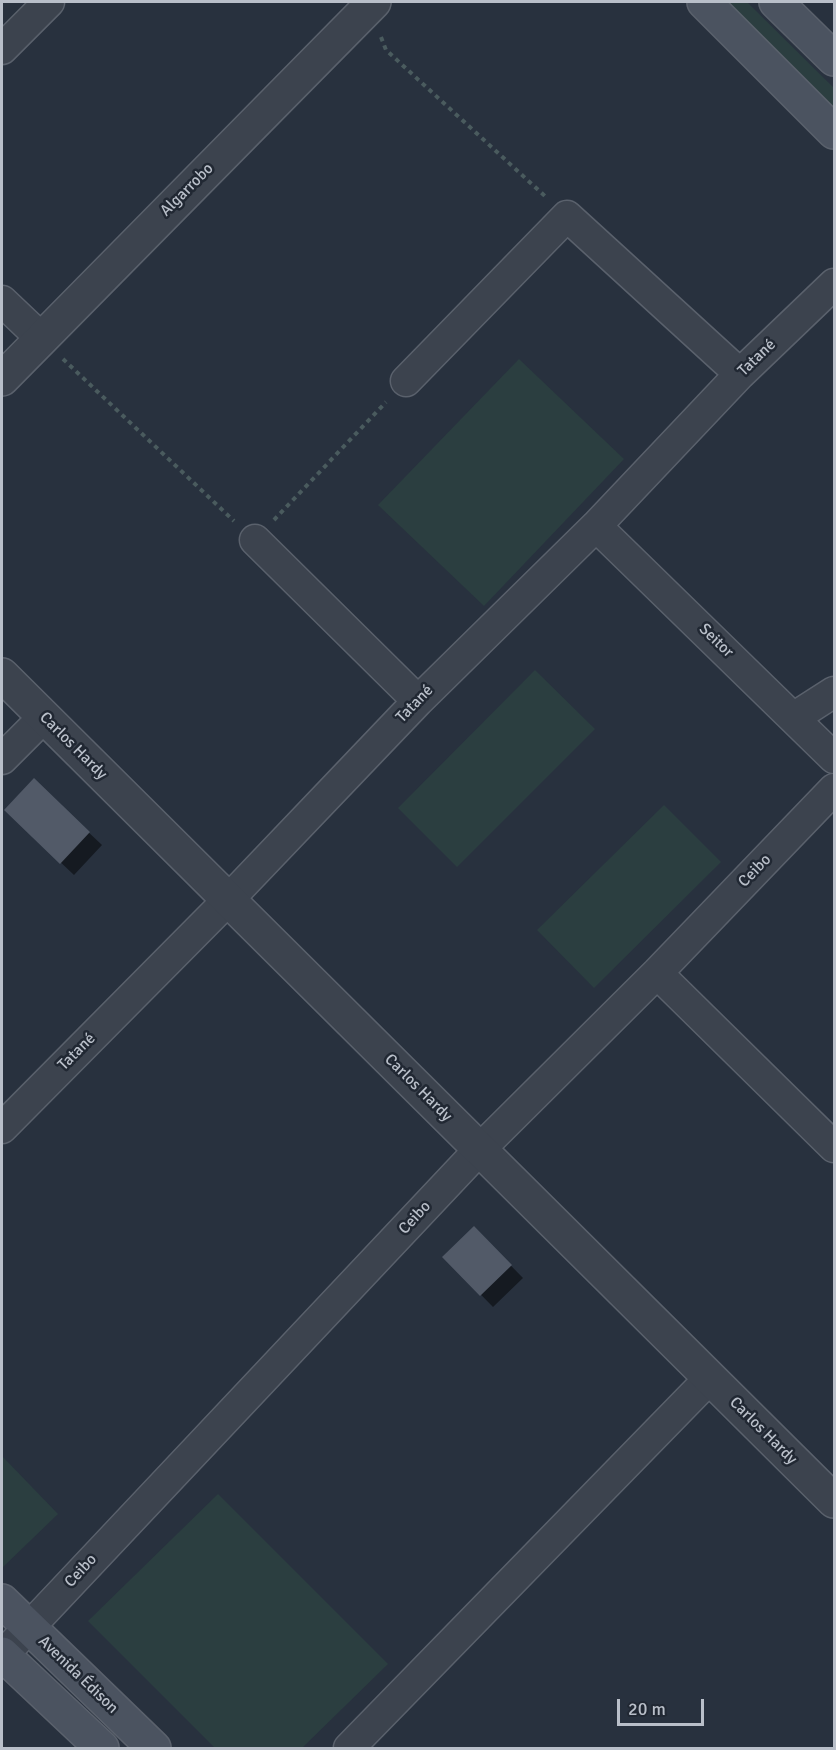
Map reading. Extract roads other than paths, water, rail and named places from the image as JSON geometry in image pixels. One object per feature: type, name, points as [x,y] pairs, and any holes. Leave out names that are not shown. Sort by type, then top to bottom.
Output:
[{"type":"main road","points":[[704,2],[834,132]]},
{"type":"main road","points":[[782,3],[834,59]]},
{"type":"main road","name":"Avenida Édison","points":[[2,1601],[154,1749]]},
{"type":"main road","points":[[2,1654],[102,1749]]},
{"type":"street","points":[[2,49],[49,2]]},
{"type":"street","name":"Algarrobo","points":[[2,379],[371,2]]},
{"type":"street","points":[[406,381],[567,216],[740,374]]},
{"type":"street","name":"Tatané","points":[[2,1128],[228,900],[418,700],[596,526],[740,374],[834,284]]},
{"type":"street","points":[[2,301],[40,338]]},
{"type":"street","name":"Seitor","points":[[596,526],[795,717],[834,758]]},
{"type":"street","points":[[255,540],[418,700]]},
{"type":"street","name":"Carlos Hardy","points":[[2,675],[834,1502]]},
{"type":"street","points":[[795,717],[834,692]]},
{"type":"street","points":[[2,759],[44,717]]},
{"type":"street","name":"Ceibo","points":[[2,1654],[479,1150],[657,973],[834,789]]},
{"type":"street","points":[[657,973],[834,1148]]},
{"type":"street","points":[[349,1749],[710,1378]]}]
